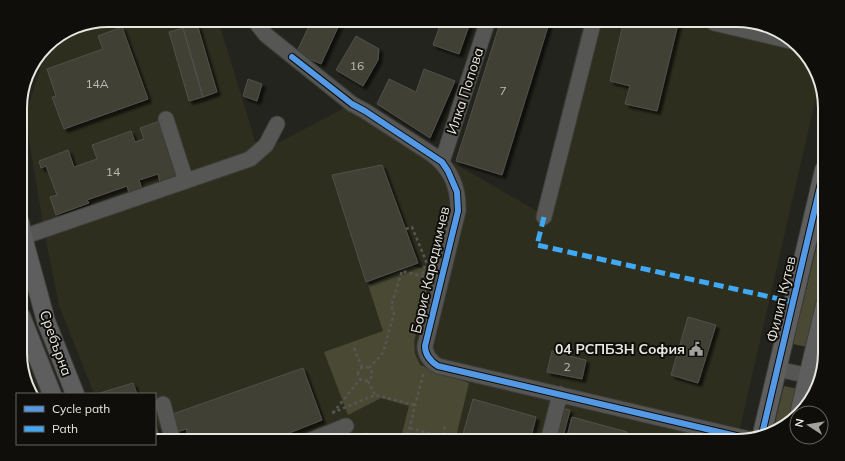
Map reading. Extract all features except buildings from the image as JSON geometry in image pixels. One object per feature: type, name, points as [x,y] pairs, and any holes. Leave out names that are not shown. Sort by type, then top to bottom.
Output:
[{"type":"main road","name":"Филип Кутев","points":[[763,430],[818,195]]},
{"type":"main road","name":"Сребърна","points":[[27,249],[46,321],[75,393]]},
{"type":"main road","name":"Сребърна","points":[[27,331],[52,393]]},
{"type":"main road","points":[[806,394],[814,376],[818,350]]},
{"type":"street","name":"Борис Карадимчев","points":[[260,27],[266,35],[352,104],[442,162],[453,181],[458,201],[458,211],[425,346],[425,352],[428,357]]},
{"type":"street","name":"Илка Попова","points":[[442,162],[486,27]]},
{"type":"street","points":[[544,217],[592,27]]},
{"type":"street","points":[[731,27],[777,38]]},
{"type":"street","points":[[166,119],[186,182]]},
{"type":"street","points":[[27,229],[186,182],[250,159],[266,145],[276,124]]},
{"type":"street","points":[[428,357],[438,366],[728,434]]},
{"type":"street","points":[[777,369],[814,376]]},
{"type":"street","points":[[550,434],[560,394]]},
{"type":"street","points":[[163,404],[172,434]]},
{"type":"street","points":[[326,434],[346,426]]},
{"type":"path","points":[[406,229],[412,227],[426,261],[422,276]]},
{"type":"path","points":[[369,368],[383,353],[394,313],[391,306],[402,271],[440,280]]},
{"type":"path","points":[[354,348],[362,367]]},
{"type":"path","points":[[408,434],[428,357]]},
{"type":"path","points":[[362,367],[369,368]]},
{"type":"path","points":[[360,379],[358,373],[362,367]]},
{"type":"path","points":[[368,381],[372,376],[372,372],[369,368]]},
{"type":"path","points":[[360,379],[363,381],[368,381]]},
{"type":"path","points":[[360,379],[332,413],[375,395],[415,404]]},
{"type":"path","points":[[368,381],[375,395]]},
{"type":"path","points":[[443,434],[445,426]]},
{"type":"path","points":[[409,428],[431,434]]},
{"type":"shaded area","points":[[108,27],[220,27],[259,153],[352,104],[537,211],[582,27],[737,27],[758,30],[773,35],[794,51],[801,59],[812,77],[816,95],[739,434],[156,434],[156,393],[94,393],[59,305],[45,236],[28,133],[28,107],[43,60],[55,47],[77,33]]},
{"type":"shaded area","points":[[818,241],[818,302],[807,347],[793,344]]},
{"type":"shaded area","points":[[412,266],[432,270],[414,342],[415,354],[420,365],[469,383],[457,434],[402,434],[409,406],[381,398],[348,415],[324,352],[383,331],[368,285]]},
{"type":"shaded area","points":[[784,386],[798,389],[794,405],[789,405],[789,415],[774,425]]},
{"type":"marked path","points":[[544,217],[537,245],[793,302]]},
{"type":"cycle path","points":[[292,57],[352,104],[442,162],[448,171],[457,192],[458,211],[425,346],[428,358],[438,366],[728,434]]},
{"type":"cycle path","points":[[763,430],[818,196]]},
{"type":"place","name":"04 РСПБЗН София","points":[[696,349]]}]
